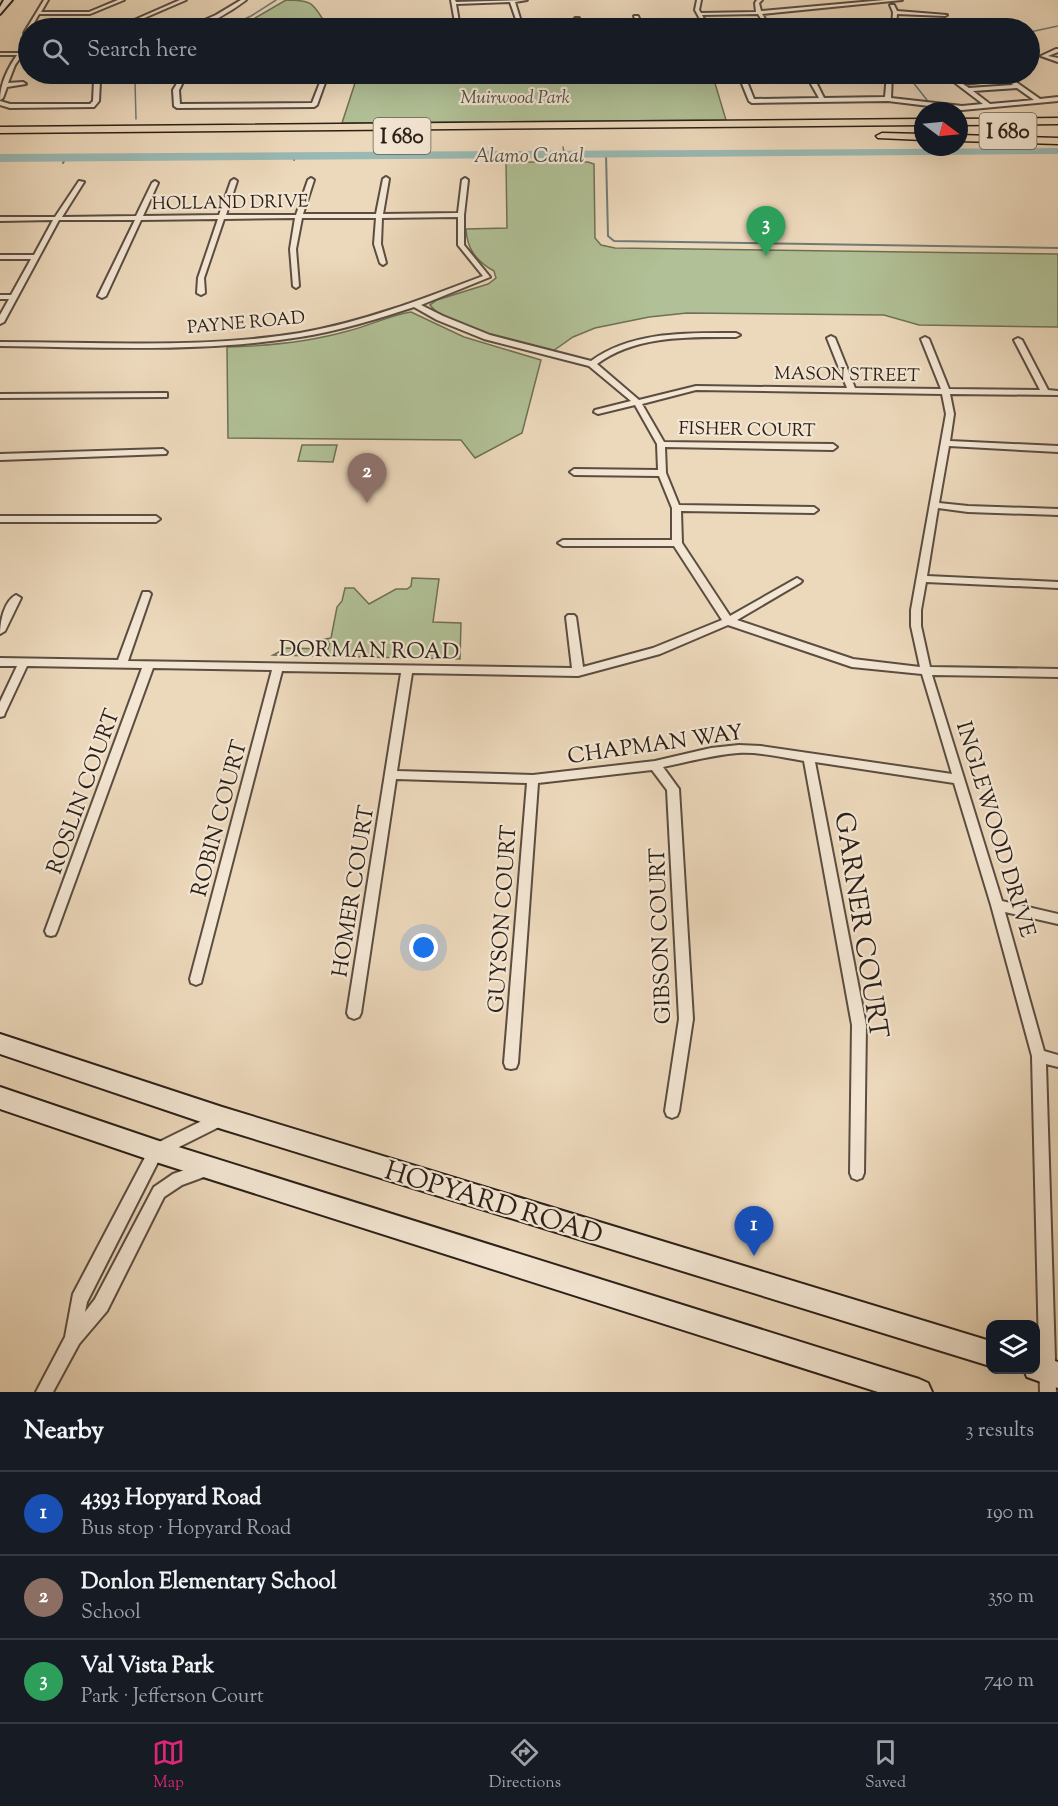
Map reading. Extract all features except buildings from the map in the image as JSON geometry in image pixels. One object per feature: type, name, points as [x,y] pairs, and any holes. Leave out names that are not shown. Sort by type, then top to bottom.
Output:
[{"type":"highway","name":"I 680","points":[[968,122],[1058,119]]},
{"type":"highway","name":"I 680","points":[[0,130],[914,122]]},
{"type":"highway","name":"I 680","points":[[968,131],[1058,130]]},
{"type":"highway","name":"I 680","points":[[0,140],[914,132]]},
{"type":"highway","points":[[803,133],[848,135]]},
{"type":"highway","points":[[869,136],[914,137]]},
{"type":"highway","points":[[968,138],[1058,141]]},
{"type":"main road","points":[[0,12],[8,0]]},
{"type":"main road","name":"HOPYARD ROAD","points":[[0,1044],[222,1118],[986,1353]]},
{"type":"main road","points":[[0,1098],[156,1151],[919,1392]]},
{"type":"street","points":[[36,18],[46,0]]},
{"type":"street","points":[[39,13],[90,13],[122,0]]},
{"type":"street","points":[[142,18],[184,0]]},
{"type":"street","points":[[213,18],[244,0]]},
{"type":"street","points":[[512,0],[518,18]]},
{"type":"street","points":[[456,18],[453,1],[525,0]]},
{"type":"street","points":[[699,0],[697,10],[702,18]]},
{"type":"street","points":[[760,0],[757,3],[762,18]]},
{"type":"street","points":[[700,14],[759,13],[900,0]]},
{"type":"street","points":[[883,1],[895,12],[945,15]]},
{"type":"street","points":[[895,12],[895,18]]},
{"type":"street","points":[[1058,50],[1043,56],[1058,60]]},
{"type":"street","points":[[0,54],[18,54]]},
{"type":"street","points":[[18,58],[13,65],[0,100],[10,106],[92,106],[96,101],[97,84]]},
{"type":"street","points":[[6,85],[23,84]]},
{"type":"street","points":[[179,84],[176,90],[177,106],[314,105],[322,84]]},
{"type":"street","points":[[745,84],[752,101],[888,99],[951,107],[989,106],[1058,99]]},
{"type":"street","points":[[813,84],[822,100]]},
{"type":"street","points":[[888,99],[889,84]]},
{"type":"street","points":[[959,84],[989,106]]},
{"type":"street","points":[[1015,84],[1040,101]]},
{"type":"street","points":[[968,90],[1017,86]]},
{"type":"street","points":[[383,263],[378,254],[377,239],[386,179]]},
{"type":"street","points":[[296,286],[293,249],[299,216],[311,180]]},
{"type":"street","points":[[461,215],[465,180]]},
{"type":"street","points":[[201,293],[201,278],[234,181]]},
{"type":"street","points":[[0,322],[57,219],[81,182]]},
{"type":"street","points":[[102,296],[155,183]]},
{"type":"street","name":"HOLLAND DRIVE","points":[[0,219],[461,215]]},
{"type":"street","name":"PAYNE ROAD","points":[[0,344],[177,343],[265,339],[348,324],[416,305],[487,277],[461,245],[461,215]]},
{"type":"street","points":[[0,257],[36,257]]},
{"type":"street","points":[[0,297],[13,297]]},
{"type":"street","points":[[416,305],[487,338],[592,364],[637,402],[661,444],[662,473],[676,508],[677,543],[728,621],[852,663],[926,670],[1058,673]]},
{"type":"street","points":[[592,364],[601,356],[632,344],[675,337],[735,335]]},
{"type":"street","points":[[831,338],[851,388]]},
{"type":"street","name":"INGLEWOOD DRIVE","points":[[925,339],[945,390],[950,414],[916,626],[926,670],[997,904],[1039,1056],[1047,1377]]},
{"type":"street","points":[[1018,340],[1045,393]]},
{"type":"street","name":"MASON STREET","points":[[598,412],[696,388],[851,388],[1058,393]]},
{"type":"street","points":[[0,396],[164,395]]},
{"type":"street","points":[[946,443],[1058,449]]},
{"type":"street","name":"FISHER COURT","points":[[661,444],[833,447]]},
{"type":"street","points":[[0,457],[163,452]]},
{"type":"street","points":[[574,472],[662,473]]},
{"type":"street","points":[[935,505],[968,509],[1058,512]]},
{"type":"street","points":[[676,508],[814,510]]},
{"type":"street","points":[[0,519],[156,519]]},
{"type":"street","points":[[563,543],[677,543]]},
{"type":"street","points":[[922,579],[1058,585]]},
{"type":"street","name":"DORMAN ROAD","points":[[0,662],[578,672],[656,651],[728,621],[797,581]]},
{"type":"street","points":[[122,664],[146,594]]},
{"type":"street","points":[[0,631],[16,598]]},
{"type":"street","points":[[571,617],[578,672]]},
{"type":"street","points":[[0,713],[24,662]]},
{"type":"street","name":"ROSLIN COURT","points":[[51,931],[149,664]]},
{"type":"street","name":"ROBIN COURT","points":[[196,978],[278,667]]},
{"type":"street","name":"HOMER COURT","points":[[354,1013],[407,670]]},
{"type":"street","name":"CHAPMAN WAY","points":[[391,775],[533,779],[655,765],[711,752],[739,749],[761,750],[958,779]]},
{"type":"street","name":"GARNER COURT","points":[[809,758],[859,1024],[857,1173]]},
{"type":"street","name":"GIBSON COURT","points":[[655,765],[673,789],[686,1019],[672,1111]]},
{"type":"street","name":"GUYSON COURT","points":[[511,1062],[533,779]]},
{"type":"street","points":[[997,904],[1058,919]]},
{"type":"street","points":[[1039,1056],[1058,1061]]},
{"type":"street","points":[[73,1338],[79,1300],[156,1151],[222,1118]]},
{"type":"street","points":[[44,1392],[73,1338],[101,1305],[159,1192],[178,1179],[210,1168]]},
{"type":"green space","points":[[286,0],[309,3],[322,18],[255,18]]},
{"type":"green space","name":"Muirwood Park","points":[[355,84],[715,84],[726,120],[342,123]]},
{"type":"green space","points":[[506,162],[588,162],[594,164],[595,238],[601,245],[615,248],[1058,254],[1058,327],[919,325],[884,315],[687,313],[649,317],[595,328],[573,337],[553,351],[487,334],[452,321],[430,305],[437,300],[488,284],[496,278],[494,271],[474,254],[468,243],[466,229],[507,228]]},
{"type":"green space","points":[[411,312],[464,337],[541,360],[522,433],[475,458],[461,440],[228,438],[227,347],[303,341],[356,329]]},
{"type":"green space","points":[[302,445],[337,445],[333,462],[298,461]]},
{"type":"green space","points":[[412,578],[439,579],[433,622],[461,623],[460,659],[273,655],[286,648],[328,649],[330,642],[320,640],[331,638],[337,607],[342,601],[345,588],[354,588],[369,604],[396,589],[407,589],[411,586]]},
{"type":"waterway","points":[[247,18],[276,0]]},
{"type":"waterway","points":[[1040,30],[1058,26]]},
{"type":"waterway","points":[[135,84],[136,119]]},
{"type":"waterway","points":[[914,84],[927,100]]},
{"type":"waterway","name":"Alamo Canal","points":[[563,147],[564,152]]},
{"type":"waterway","name":"Alamo Canal","points":[[0,158],[1058,151]]},
{"type":"waterway","name":"Alamo Canal","points":[[294,160],[296,154]]},
{"type":"waterway","points":[[606,154],[608,236],[614,241],[1058,248]]},
{"type":"waterway","name":"Alamo Canal","points":[[63,163],[66,157]]},
{"type":"place","name":"Val Vista Park","points":[[766,256]]},
{"type":"place","name":"Donlon Elementary School","points":[[367,503]]},
{"type":"place","name":"4393 Hopyard Road","points":[[754,1256]]}]
